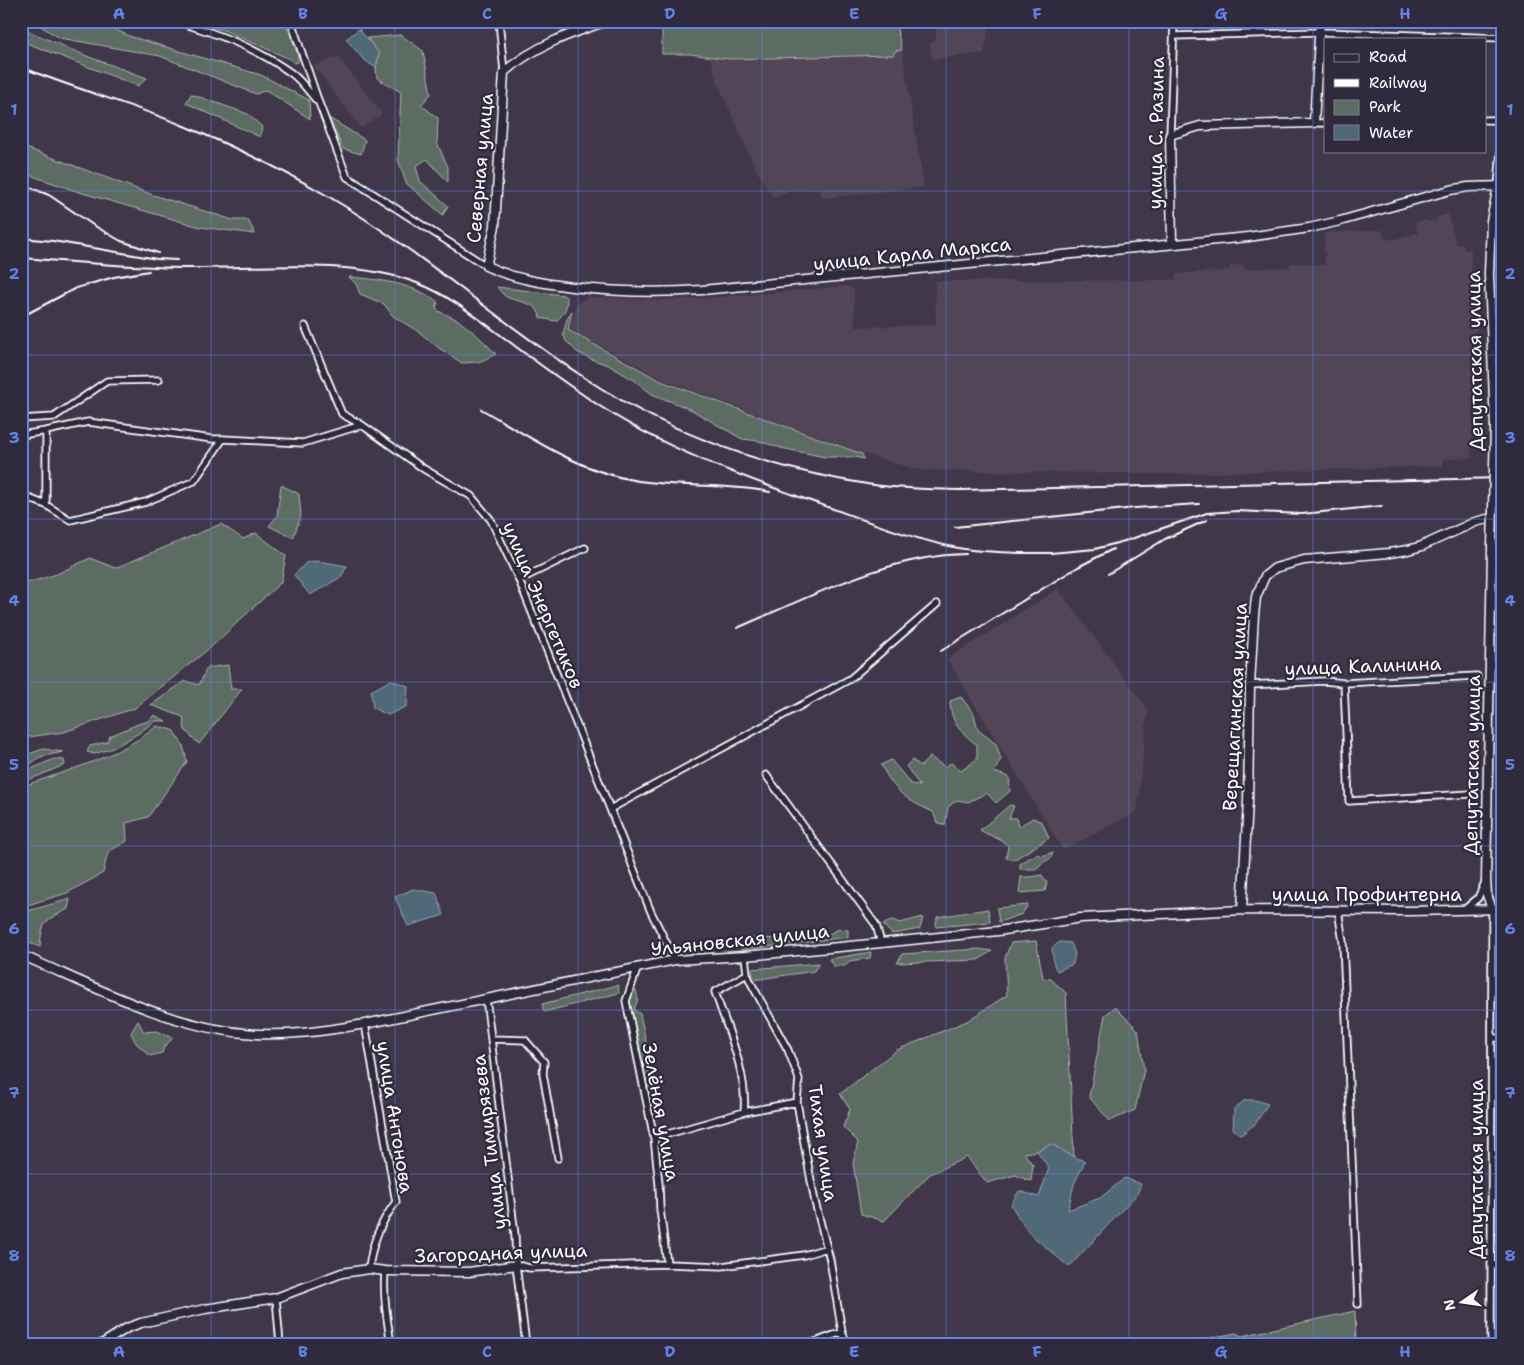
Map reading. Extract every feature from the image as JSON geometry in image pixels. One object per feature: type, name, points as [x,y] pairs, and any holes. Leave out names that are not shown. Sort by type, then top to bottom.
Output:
[{"type":"main road","name":"Северная улица","points":[[486,266],[494,226],[504,72],[551,42],[607,21]]},
{"type":"main road","points":[[1170,135],[1200,126],[1314,123],[1320,21]]},
{"type":"main road","name":"улица С. Разина","points":[[1170,135],[1172,244]]},
{"type":"main road","name":"улица Карла Маркса","points":[[486,266],[501,273],[542,284],[610,291],[665,292],[824,280],[1248,237],[1309,228],[1368,214],[1450,190],[1468,187],[1500,186]]},
{"type":"main road","name":"Депутатская улица","points":[[1492,909],[1487,895],[1486,880],[1495,426],[1489,274],[1491,221],[1500,186]]},
{"type":"main road","name":"Верещагинская улица","points":[[1242,910],[1248,801],[1250,685],[1256,597],[1264,576],[1275,568],[1304,560],[1408,550],[1422,546],[1476,522],[1491,518],[1503,518]]},
{"type":"main road","points":[[1492,909],[1503,909]]},
{"type":"main road","name":"улица Профинтерна","points":[[1242,910],[1492,909]]},
{"type":"main road","name":"Ульяновская улица","points":[[21,955],[133,1003],[192,1024],[243,1033],[289,1034],[365,1024],[675,960],[745,956],[881,943],[998,930],[1081,918],[1242,910]]},
{"type":"main road","name":"Загородная улица","points":[[102,1344],[113,1336],[141,1323],[205,1309],[276,1298],[342,1273],[369,1269],[385,1272],[469,1272],[516,1265]]},
{"type":"street","points":[[176,21],[208,31],[255,51],[293,74],[319,103]]},
{"type":"street","points":[[291,21],[319,103]]},
{"type":"street","name":"Северная улица","points":[[499,21],[504,72]]},
{"type":"street","name":"улица С. Разина","points":[[1170,135],[1174,21]]},
{"type":"street","points":[[1174,36],[1320,32],[1503,38]]},
{"type":"street","name":"улица Карла Маркса","points":[[319,103],[347,176],[486,266]]},
{"type":"street","points":[[1486,120],[1503,120]]},
{"type":"street","points":[[1314,123],[1324,123]]},
{"type":"street","points":[[1500,186],[1503,126]]},
{"type":"street","name":"улица Энергетиков","points":[[305,326],[342,414],[362,425],[424,469],[471,496],[491,520],[519,580],[651,912],[675,960]]},
{"type":"street","points":[[21,420],[54,416],[107,382],[159,380]]},
{"type":"street","points":[[21,435],[46,432],[88,422],[223,439],[303,442],[362,425]]},
{"type":"street","points":[[46,432],[46,505]]},
{"type":"street","points":[[21,495],[46,505],[70,520],[146,502],[194,481],[223,439]]},
{"type":"street","points":[[519,580],[584,548]]},
{"type":"street","points":[[610,809],[850,680],[937,604]]},
{"type":"street","name":"улица Калинина","points":[[1250,685],[1324,681],[1344,683],[1477,676]]},
{"type":"street","points":[[1344,683],[1349,801],[1471,794]]},
{"type":"street","points":[[766,775],[876,925],[881,943]]},
{"type":"street","points":[[1463,910],[1478,898],[1486,880]]},
{"type":"street","name":"Депутатская улица","points":[[1491,1344],[1492,909]]},
{"type":"street","points":[[1338,910],[1343,942],[1358,1304]]},
{"type":"street","name":"Тихая улица","points":[[745,956],[747,974],[788,1050],[798,1079],[798,1102],[815,1202],[827,1248],[842,1332],[846,1344]]},
{"type":"street","name":"Зелёная улица","points":[[638,967],[626,1001],[654,1138],[667,1264]]},
{"type":"street","points":[[744,1112],[746,1098],[737,1058],[715,992],[747,974]]},
{"type":"street","name":"улица Тимирязева","points":[[486,998],[515,1235],[516,1265],[526,1344]]},
{"type":"street","name":"улица Антонова","points":[[365,1024],[396,1202],[378,1231],[371,1254],[369,1269]]},
{"type":"street","points":[[1493,1038],[1503,1038]]},
{"type":"street","points":[[492,1039],[524,1040],[544,1062],[543,1074],[558,1158]]},
{"type":"street","points":[[654,1138],[744,1112],[798,1102]]},
{"type":"street","points":[[1492,1154],[1503,1154]]},
{"type":"street","name":"Загородная улица","points":[[516,1265],[530,1268],[667,1264],[722,1266],[804,1256],[827,1248]]},
{"type":"street","points":[[1492,1265],[1503,1264]]},
{"type":"street","points":[[385,1272],[385,1301],[391,1344]]},
{"type":"street","points":[[276,1298],[280,1344]]},
{"type":"street","points":[[810,1344],[842,1332]]},
{"type":"shaded area","points":[[941,21],[990,21],[984,53],[932,59],[930,45],[936,39],[936,29]]},
{"type":"shaded area","points":[[902,50],[924,187],[822,198],[820,190],[791,190],[773,197],[755,168],[718,83],[710,57],[729,59],[893,55],[895,51]]},
{"type":"shaded area","points":[[338,56],[382,114],[361,128],[314,66]]},
{"type":"shaded area","points":[[1448,214],[1456,244],[1464,244],[1464,250],[1471,250],[1471,300],[1477,301],[1477,325],[1471,458],[1443,459],[1442,466],[1176,474],[918,470],[864,454],[662,379],[570,329],[576,304],[589,297],[660,300],[711,298],[847,286],[854,290],[855,327],[936,325],[935,281],[1176,280],[1176,274],[1229,270],[1230,266],[1243,265],[1244,269],[1289,267],[1291,263],[1325,265],[1324,233],[1382,230],[1385,239],[1390,238],[1391,240],[1418,233],[1415,222],[1437,220],[1436,217]]},
{"type":"shaded area","points":[[1058,589],[1148,709],[1137,812],[1063,850],[947,659]]},
{"type":"green space","points":[[32,21],[95,21],[132,37],[261,75],[309,100],[310,119],[266,90],[256,94],[160,56],[60,38]]},
{"type":"green space","points":[[191,21],[285,21],[298,54],[298,62],[294,63],[292,60],[226,31]]},
{"type":"green space","points":[[667,21],[895,21],[902,50],[895,51],[893,55],[729,59],[690,54],[662,54],[662,29],[667,29]]},
{"type":"green space","points":[[21,28],[89,57],[147,78],[138,86],[21,41]]},
{"type":"green space","points":[[401,35],[423,51],[431,94],[421,105],[438,118],[437,143],[448,167],[448,182],[427,159],[416,166],[420,181],[448,206],[443,215],[406,183],[398,159],[401,92],[377,78],[376,68],[379,53],[367,38]]},
{"type":"green space","points":[[191,94],[248,114],[262,127],[260,137],[186,103]]},
{"type":"green space","points":[[329,118],[365,140],[361,154],[343,149]]},
{"type":"green space","points":[[21,146],[153,195],[233,220],[248,220],[255,234],[200,227],[79,192],[21,172]]},
{"type":"green space","points":[[349,277],[396,283],[429,296],[438,302],[436,308],[438,311],[458,320],[496,354],[479,362],[462,363],[393,316],[384,304],[360,294],[356,284]]},
{"type":"green space","points":[[497,287],[563,295],[567,298],[566,308],[556,321],[540,318],[539,312],[532,305],[505,296]]},
{"type":"green space","points":[[572,311],[568,330],[661,381],[862,454],[864,459],[855,457],[825,457],[781,448],[759,441],[742,439],[690,409],[652,394],[634,380],[608,365],[577,352],[566,341],[563,334],[567,319]]},
{"type":"green space","points":[[281,485],[299,494],[301,516],[293,538],[269,526],[277,516]]},
{"type":"green space","points":[[221,524],[243,539],[256,533],[286,556],[281,582],[211,647],[135,708],[64,732],[21,738],[21,585],[57,574],[90,558],[115,568]]},
{"type":"green space","points":[[228,665],[231,689],[242,689],[199,744],[185,730],[183,717],[151,705],[185,681],[199,685],[207,668]]},
{"type":"green space","points":[[961,697],[974,714],[978,730],[996,744],[1001,759],[994,772],[1009,777],[1010,791],[996,803],[987,793],[968,802],[957,800],[948,807],[945,825],[937,822],[933,812],[902,794],[881,765],[891,760],[911,784],[920,786],[906,766],[912,760],[921,766],[930,757],[945,767],[951,763],[961,771],[977,759],[977,745],[961,731],[952,716],[950,701]]},
{"type":"green space","points":[[154,715],[166,721],[155,721],[113,748],[94,754],[87,752],[90,746],[107,742],[110,736],[149,721]]},
{"type":"green space","points":[[157,726],[173,730],[183,745],[187,762],[148,817],[126,823],[127,841],[108,852],[103,873],[67,893],[21,907],[21,787],[109,755],[126,747]]},
{"type":"green space","points":[[43,749],[63,752],[40,757],[24,767],[21,765],[21,759],[26,755]]},
{"type":"green space","points":[[54,759],[64,760],[65,765],[21,782],[22,773]]},
{"type":"green space","points":[[1010,805],[1014,806],[1009,818],[1016,818],[1018,827],[1033,818],[1042,822],[1049,838],[1015,859],[1006,858],[1008,846],[1005,843],[980,830]]},
{"type":"green space","points":[[1053,852],[1051,858],[1036,869],[1020,869],[1020,864],[1036,854],[1042,856]]},
{"type":"green space","points":[[1042,875],[1047,883],[1045,891],[1019,893],[1021,877]]},
{"type":"green space","points":[[70,899],[68,909],[46,922],[42,931],[40,947],[21,940],[21,913]]},
{"type":"green space","points":[[1028,905],[1022,914],[999,922],[997,908]]},
{"type":"green space","points":[[988,909],[990,922],[936,927],[937,917]]},
{"type":"green space","points":[[923,917],[920,929],[892,934],[883,925],[892,920],[900,923]]},
{"type":"green space","points":[[839,929],[848,930],[848,937],[741,950],[742,941],[749,938],[791,939],[825,936]]},
{"type":"green space","points":[[1036,941],[1043,978],[1051,979],[1066,993],[1074,1157],[1051,1144],[1037,1151],[1024,1153],[1033,1165],[1031,1181],[1015,1175],[987,1183],[967,1157],[930,1174],[884,1221],[861,1214],[853,1163],[858,1142],[843,1127],[850,1109],[840,1094],[897,1050],[967,1021],[1007,995],[1005,958],[1011,943]]},
{"type":"green space","points":[[979,949],[992,951],[978,960],[897,963],[902,954]]},
{"type":"green space","points":[[871,952],[870,958],[849,961],[845,966],[833,966],[829,959]]},
{"type":"green space","points":[[819,963],[814,971],[753,980],[752,969]]},
{"type":"green space","points":[[618,985],[619,993],[544,1012],[542,1004]]},
{"type":"green space","points":[[633,989],[636,990],[638,999],[634,1010],[640,1014],[647,1046],[651,1087],[645,1086],[629,1005]]},
{"type":"green space","points":[[1115,1007],[1138,1030],[1144,1070],[1135,1110],[1110,1121],[1089,1097],[1105,1015]]},
{"type":"green space","points":[[138,1021],[144,1032],[156,1031],[173,1038],[164,1047],[162,1053],[150,1056],[136,1043],[131,1033]]},
{"type":"green space","points":[[1355,1311],[1356,1344],[1176,1344],[1236,1333],[1242,1336]]},
{"type":"water","points":[[359,29],[379,53],[376,68],[363,59],[346,39]]},
{"type":"water","points":[[318,561],[347,566],[341,577],[310,595],[294,575],[307,562]]},
{"type":"water","points":[[391,680],[408,686],[407,706],[388,715],[373,708],[371,691]]},
{"type":"water","points":[[413,889],[436,893],[444,915],[408,926],[395,897]]},
{"type":"water","points":[[1060,942],[1071,943],[1075,954],[1073,964],[1057,971],[1054,965],[1052,948]]},
{"type":"water","points":[[1245,1100],[1255,1100],[1268,1104],[1255,1124],[1241,1135],[1233,1129],[1234,1109]]},
{"type":"water","points":[[1051,1144],[1085,1161],[1074,1184],[1068,1210],[1100,1198],[1125,1178],[1141,1184],[1137,1194],[1069,1267],[1028,1232],[1011,1205],[1019,1191],[1039,1197],[1049,1168],[1037,1151]]},
{"type":"railway","points":[[21,67],[184,126],[292,176],[326,195],[394,239],[555,358],[620,399],[687,433],[722,447],[794,469],[879,486],[961,490],[1503,478]]},
{"type":"railway","points":[[21,184],[49,195],[93,225],[121,241],[158,253]]},
{"type":"railway","points":[[21,238],[53,241],[157,259],[177,260]]},
{"type":"railway","points":[[21,258],[172,268],[335,267],[391,275],[417,283],[451,300],[595,403],[645,432],[724,469],[919,539],[966,549],[1023,553]]},
{"type":"railway","points":[[21,317],[76,288],[114,277],[149,271]]},
{"type":"railway","points":[[481,409],[573,461],[612,475],[633,480],[667,484],[736,487],[770,492]]},
{"type":"railway","points":[[955,527],[1135,508],[1199,504]]},
{"type":"railway","points":[[1016,553],[1051,553],[1095,549],[1128,540],[1207,513],[1237,511],[1302,514],[1382,506]]},
{"type":"railway","points":[[1108,574],[1165,539],[1207,520]]},
{"type":"railway","points":[[941,651],[1078,567],[1113,549]]},
{"type":"railway","points":[[737,628],[849,580],[878,570],[937,556],[966,554]]}]
